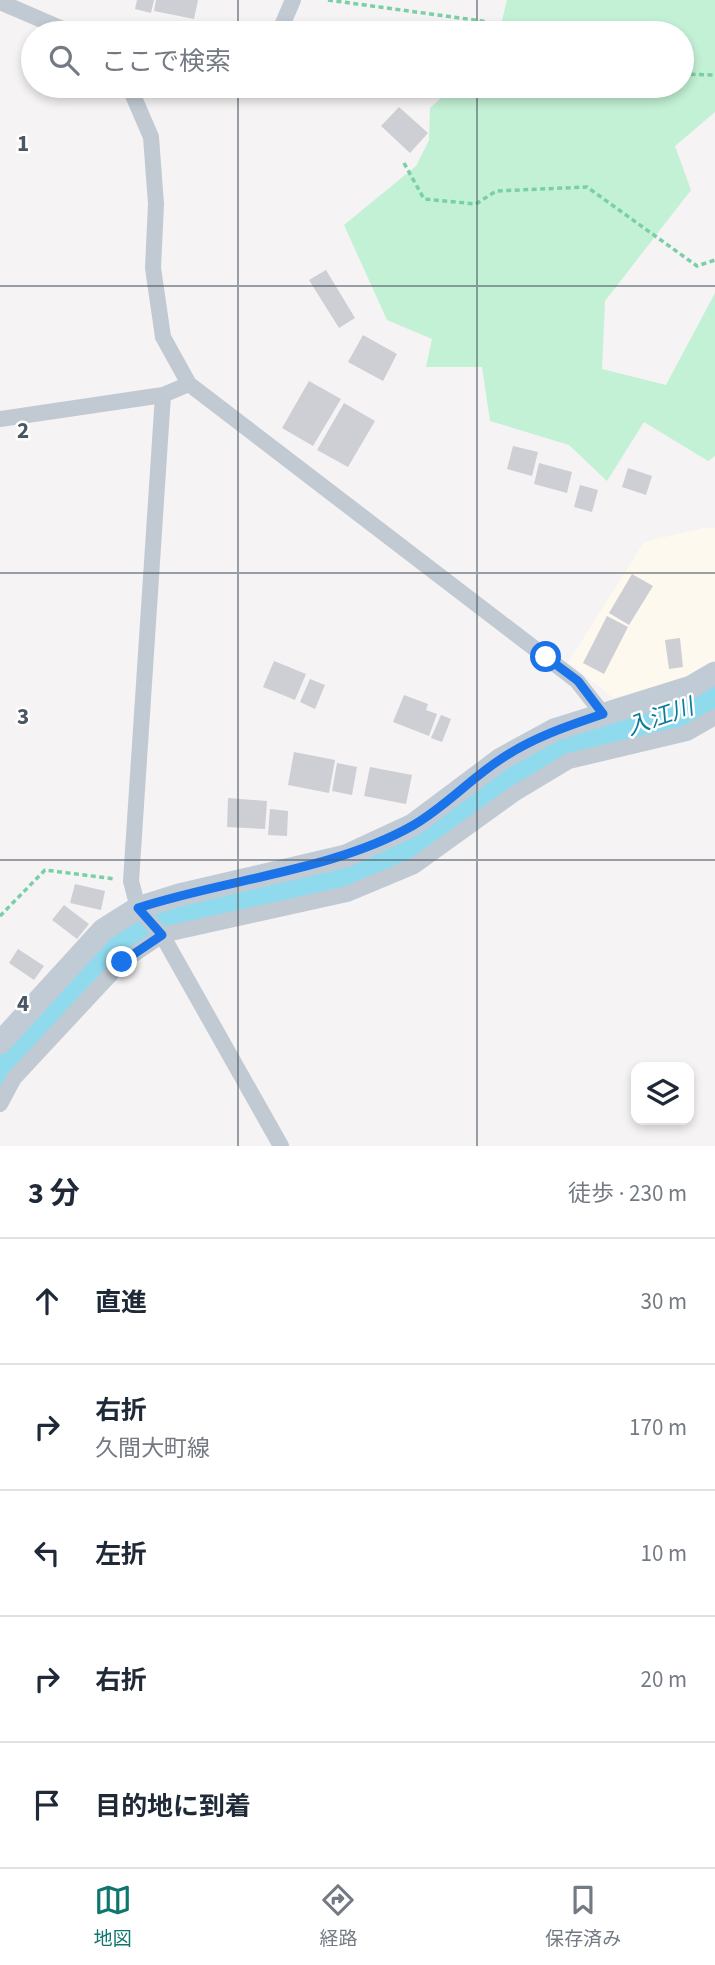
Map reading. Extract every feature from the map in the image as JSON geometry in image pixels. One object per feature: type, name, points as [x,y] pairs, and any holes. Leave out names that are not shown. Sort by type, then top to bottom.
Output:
[{"type":"main road","points":[[0,1043],[103,930],[138,908],[179,895],[346,856],[413,825],[501,759],[554,730],[691,687],[715,673]]},
{"type":"street","points":[[284,21],[293,0]]},
{"type":"street","points":[[2,2],[45,21]]},
{"type":"street","points":[[134,98],[151,137],[156,204],[153,268],[163,337],[189,384],[578,681],[603,714]]},
{"type":"street","points":[[0,419],[163,395],[189,384]]},
{"type":"street","points":[[163,395],[131,881],[138,908],[162,935],[281,1146]]},
{"type":"street","points":[[0,1104],[14,1078],[122,962],[162,935],[347,894],[414,866],[514,794],[569,761],[687,733],[715,717]]},
{"type":"path","points":[[328,0],[486,21]]},
{"type":"path","points":[[694,74],[715,75]]},
{"type":"path","points":[[404,163],[424,199],[476,204],[496,191],[587,187],[697,266],[715,260]]},
{"type":"path","points":[[0,916],[45,870],[131,881]]},
{"type":"shaded area","points":[[703,528],[715,528],[715,662],[692,676],[613,698],[568,662],[644,542]]},
{"type":"green space","points":[[507,0],[715,0],[715,112],[675,146],[691,190],[605,301],[602,369],[666,385],[715,293],[715,456],[708,461],[644,422],[607,481],[569,445],[490,421],[482,367],[426,367],[432,339],[387,320],[344,225],[416,166],[429,140],[430,108],[441,98],[694,98],[694,21],[502,21]]},
{"type":"building","points":[[137,0],[154,0],[151,13],[135,9]]},
{"type":"building","points":[[156,0],[198,0],[194,19],[154,11]]},
{"type":"building","points":[[399,107],[428,133],[410,153],[381,126]]},
{"type":"building","points":[[326,270],[355,318],[339,328],[309,280]]},
{"type":"building","points":[[363,335],[397,354],[383,381],[348,362]]},
{"type":"building","points":[[309,381],[341,399],[313,446],[282,428]]},
{"type":"building","points":[[344,403],[375,421],[348,467],[317,450]]},
{"type":"building","points":[[513,446],[538,452],[532,476],[507,469]]},
{"type":"building","points":[[539,463],[572,472],[567,493],[534,484]]},
{"type":"building","points":[[628,468],[652,476],[646,495],[622,487]]},
{"type":"building","points":[[580,485],[598,490],[592,512],[574,507]]},
{"type":"building","points":[[632,574],[653,586],[629,625],[609,613]]},
{"type":"building","points":[[607,616],[628,627],[604,674],[583,663]]},
{"type":"building","points":[[680,638],[683,667],[669,669],[665,640]]},
{"type":"building","points":[[274,661],[306,674],[295,700],[263,687]]},
{"type":"building","points":[[310,679],[325,685],[315,709],[300,702]]},
{"type":"building","points":[[404,695],[428,704],[426,710],[437,714],[429,736],[393,722]]},
{"type":"building","points":[[441,715],[451,719],[442,742],[431,738]]},
{"type":"building","points":[[294,752],[335,760],[329,793],[288,785]]},
{"type":"building","points":[[337,763],[357,767],[352,795],[332,791]]},
{"type":"building","points":[[370,767],[412,775],[406,804],[364,796]]},
{"type":"building","points":[[228,798],[267,801],[265,829],[227,827]]},
{"type":"building","points":[[270,809],[288,811],[287,836],[268,835]]},
{"type":"building","points":[[75,884],[105,891],[101,910],[70,903]]},
{"type":"building","points":[[64,905],[89,924],[77,939],[52,920]]},
{"type":"building","points":[[18,949],[44,966],[34,980],[9,963]]},
{"type":"waterway","name":"入江川","points":[[0,1073],[11,1056],[108,949],[170,915],[331,882],[413,849],[508,773],[561,747],[654,722],[715,698]]},
{"type":"route","points":[[122,962],[162,935],[138,908],[179,895],[346,856],[413,825],[501,759],[554,730],[603,714],[578,681],[546,657]]}]
